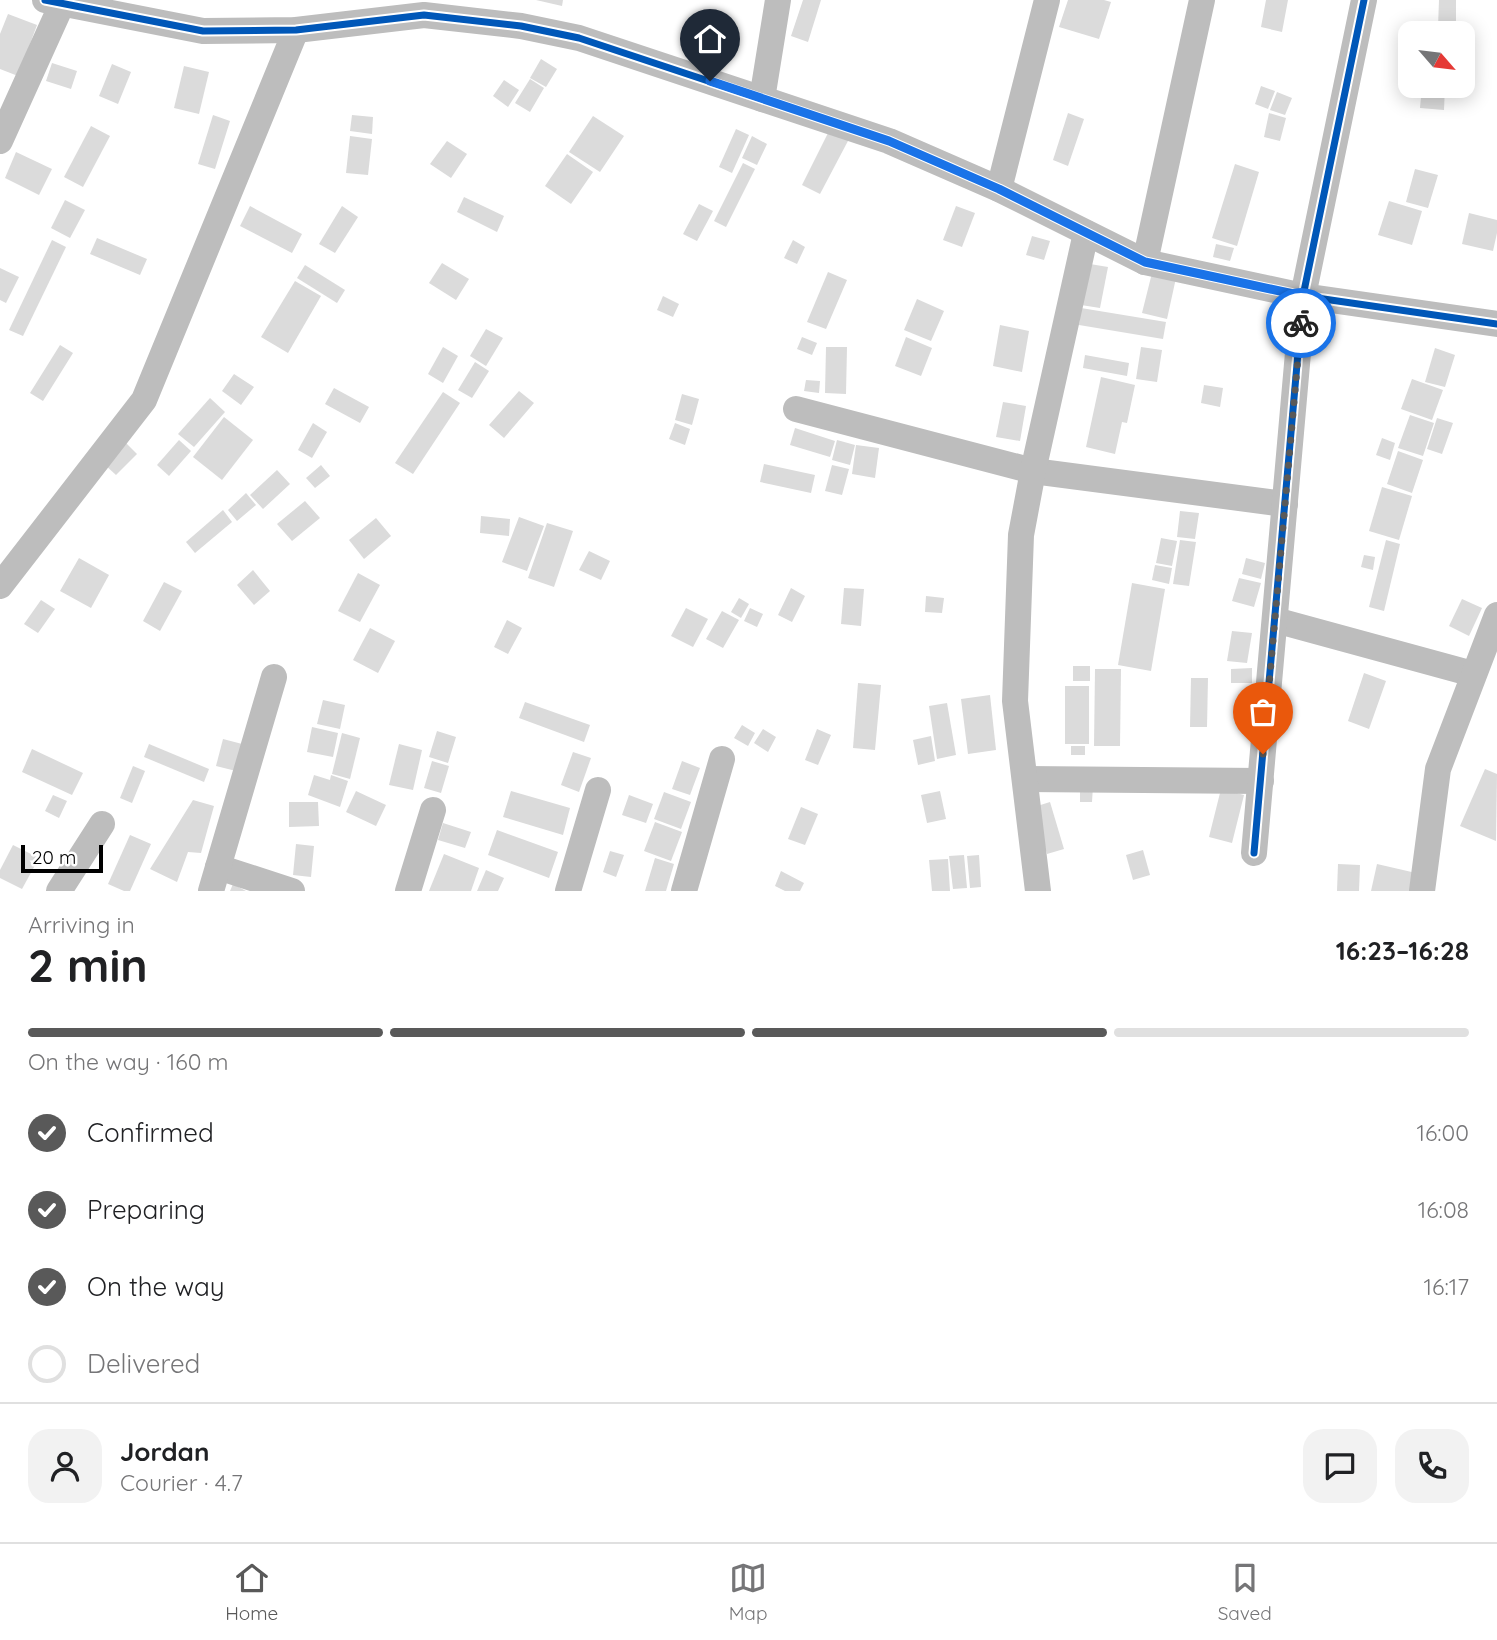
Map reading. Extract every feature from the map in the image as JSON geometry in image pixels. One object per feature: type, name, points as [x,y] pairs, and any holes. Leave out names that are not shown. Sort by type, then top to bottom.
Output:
[{"type":"street","points":[[762,99],[778,0]]},
{"type":"street","points":[[999,189],[1047,0]]},
{"type":"street","points":[[1145,262],[1202,0]]},
{"type":"street","points":[[1254,853],[1303,296],[1364,0]]},
{"type":"street","points":[[0,141],[64,3],[203,31],[296,30],[424,15],[521,26],[579,38],[889,141],[999,189],[1145,262],[1303,296],[1497,324]]},
{"type":"street","points":[[0,586],[144,400],[296,30]]},
{"type":"street","points":[[1038,891],[1015,701],[1021,535],[1086,233]]},
{"type":"street","points":[[796,409],[1033,471],[1285,504]]},
{"type":"street","points":[[1422,891],[1438,769],[1497,615]]},
{"type":"street","points":[[1275,620],[1473,674]]},
{"type":"street","points":[[274,677],[215,879],[292,891]]},
{"type":"street","points":[[684,891],[722,759]]},
{"type":"street","points":[[1025,779],[1261,781]]},
{"type":"street","points":[[568,891],[598,790]]},
{"type":"street","points":[[408,891],[433,810]]},
{"type":"street","points":[[59,891],[102,824]]},
{"type":"building","points":[[536,0],[563,0],[562,6]]},
{"type":"building","points":[[803,0],[821,0],[808,42],[791,36]]},
{"type":"building","points":[[1068,0],[1111,2],[1099,39],[1059,27]]},
{"type":"building","points":[[1266,0],[1288,0],[1282,32],[1261,27]]},
{"type":"building","points":[[1439,0],[1456,0],[1456,21],[1438,21]]},
{"type":"building","points":[[8,14],[37,25],[18,76],[0,69],[0,34]]},
{"type":"building","points":[[541,59],[557,69],[546,87],[530,78]]},
{"type":"building","points":[[52,63],[77,71],[71,89],[46,81]]},
{"type":"building","points":[[112,64],[131,72],[118,104],[99,96]]},
{"type":"building","points":[[184,66],[209,72],[199,114],[174,108]]},
{"type":"building","points":[[530,79],[544,88],[530,112],[515,103]]},
{"type":"building","points":[[504,80],[519,90],[508,107],[493,96]]},
{"type":"building","points":[[1261,86],[1275,91],[1268,109],[1255,104]]},
{"type":"building","points":[[1277,92],[1292,98],[1285,115],[1270,110]]},
{"type":"building","points":[[1421,98],[1444,98],[1444,110],[1420,108]]},
{"type":"building","points":[[1068,113],[1084,119],[1068,166],[1053,160]]},
{"type":"building","points":[[1269,113],[1286,118],[1280,141],[1264,137]]},
{"type":"building","points":[[213,115],[230,121],[215,169],[198,164]]},
{"type":"building","points":[[352,115],[373,117],[372,134],[350,131]]},
{"type":"building","points":[[593,116],[624,136],[600,172],[569,152]]},
{"type":"building","points":[[91,126],[110,136],[83,187],[64,177]]},
{"type":"building","points":[[736,129],[749,135],[732,173],[719,167]]},
{"type":"building","points":[[830,129],[849,139],[820,194],[802,185]]},
{"type":"building","points":[[350,136],[372,139],[368,175],[346,173]]},
{"type":"building","points":[[752,136],[767,144],[757,165],[742,158]]},
{"type":"building","points":[[447,141],[467,154],[451,178],[430,164]]},
{"type":"building","points":[[16,152],[52,169],[39,195],[5,178]]},
{"type":"building","points":[[567,154],[593,172],[571,204],[545,186]]},
{"type":"building","points":[[743,163],[755,169],[726,227],[714,221]]},
{"type":"building","points":[[1235,164],[1259,172],[1237,246],[1212,238]]},
{"type":"building","points":[[1415,169],[1438,175],[1428,208],[1406,202]]},
{"type":"building","points":[[464,197],[504,216],[497,232],[457,212]]},
{"type":"building","points":[[65,200],[85,210],[70,238],[51,228]]},
{"type":"building","points":[[1389,201],[1422,211],[1412,245],[1378,235]]},
{"type":"building","points":[[699,204],[713,211],[697,241],[683,234]]},
{"type":"building","points":[[250,206],[302,234],[292,253],[240,226]]},
{"type":"building","points":[[342,206],[358,217],[335,253],[319,244]]},
{"type":"building","points":[[956,206],[975,213],[962,247],[943,240]]},
{"type":"building","points":[[1469,213],[1497,220],[1493,251],[1462,244]]},
{"type":"building","points":[[1032,236],[1050,241],[1044,260],[1026,255]]},
{"type":"building","points":[[97,238],[147,259],[140,275],[90,254]]},
{"type":"building","points":[[52,240],[66,247],[23,336],[9,330]]},
{"type":"building","points":[[793,240],[805,247],[797,264],[784,258]]},
{"type":"building","points":[[1216,244],[1234,248],[1230,261],[1213,257]]},
{"type":"building","points":[[442,263],[469,279],[456,300],[429,283]]},
{"type":"building","points":[[1090,264],[1108,267],[1100,308],[1081,305]]},
{"type":"building","points":[[305,265],[345,290],[337,303],[297,278]]},
{"type":"building","points":[[0,268],[19,277],[6,303],[0,300]]},
{"type":"building","points":[[828,272],[847,280],[826,329],[807,322]]},
{"type":"building","points":[[1152,273],[1176,278],[1167,319],[1142,313]]},
{"type":"building","points":[[295,281],[321,296],[288,353],[261,337]]},
{"type":"building","points":[[663,296],[679,304],[673,317],[657,310]]},
{"type":"building","points":[[917,299],[944,311],[931,341],[904,330]]},
{"type":"building","points":[[1081,308],[1166,322],[1163,339],[1079,325]]},
{"type":"building","points":[[1000,325],[1029,331],[1022,372],[993,366]]},
{"type":"building","points":[[486,329],[503,338],[486,366],[470,356]]},
{"type":"building","points":[[802,337],[817,343],[812,355],[797,349]]},
{"type":"building","points":[[906,337],[932,348],[921,376],[895,366]]},
{"type":"building","points":[[60,345],[73,353],[43,401],[30,393]]},
{"type":"building","points":[[443,347],[458,356],[443,383],[428,374]]},
{"type":"building","points":[[826,347],[847,347],[846,394],[825,393]]},
{"type":"building","points":[[1141,347],[1162,350],[1157,382],[1136,379]]},
{"type":"building","points":[[1435,348],[1455,355],[1445,387],[1425,382]]},
{"type":"building","points":[[1085,355],[1129,363],[1127,376],[1083,368]]},
{"type":"building","points":[[475,362],[489,371],[472,398],[458,390]]},
{"type":"building","points":[[234,374],[254,387],[241,405],[222,391]]},
{"type":"building","points":[[1101,377],[1135,385],[1127,423],[1122,422],[1115,454],[1086,447]]},
{"type":"building","points":[[1412,379],[1443,390],[1432,420],[1401,409]]},
{"type":"building","points":[[806,380],[820,381],[819,393],[804,391]]},
{"type":"building","points":[[1204,385],[1223,388],[1220,407],[1201,403]]},
{"type":"building","points":[[334,388],[369,407],[360,423],[325,404]]},
{"type":"building","points":[[519,391],[534,403],[504,438],[489,425]]},
{"type":"building","points":[[443,392],[460,403],[413,474],[395,463]]},
{"type":"building","points":[[682,394],[699,399],[692,425],[675,420]]},
{"type":"building","points":[[210,398],[225,412],[194,447],[178,434]]},
{"type":"building","points":[[1003,402],[1026,406],[1020,441],[996,437]]},
{"type":"building","points":[[1410,415],[1434,423],[1423,456],[1398,448]]},
{"type":"building","points":[[224,417],[253,440],[222,480],[193,457]]},
{"type":"building","points":[[1437,418],[1453,423],[1442,454],[1427,449]]},
{"type":"building","points":[[313,423],[327,432],[312,458],[298,450]]},
{"type":"building","points":[[675,423],[690,429],[685,445],[669,439]]},
{"type":"building","points":[[795,428],[835,441],[830,457],[790,445]]},
{"type":"building","points":[[1382,438],[1395,443],[1390,460],[1376,455]]},
{"type":"building","points":[[179,440],[191,451],[169,476],[157,465]]},
{"type":"building","points":[[837,440],[855,445],[850,465],[832,460]]},
{"type":"building","points":[[125,442],[137,454],[116,475],[104,464]]},
{"type":"building","points":[[856,445],[879,448],[875,478],[852,474]]},
{"type":"building","points":[[1398,451],[1423,460],[1412,493],[1387,484]]},
{"type":"building","points":[[764,464],[815,475],[811,493],[760,482]]},
{"type":"building","points":[[321,465],[330,476],[315,488],[306,478]]},
{"type":"building","points":[[832,465],[849,469],[842,495],[825,491]]},
{"type":"building","points":[[277,470],[290,484],[263,509],[250,495]]},
{"type":"building","points":[[1382,487],[1412,496],[1399,540],[1369,531]]},
{"type":"building","points":[[246,493],[256,505],[237,521],[228,510]]},
{"type":"building","points":[[305,501],[320,518],[292,541],[277,524]]},
{"type":"building","points":[[223,510],[232,522],[195,553],[186,542]]},
{"type":"building","points":[[1180,511],[1199,513],[1195,539],[1177,537]]},
{"type":"building","points":[[481,516],[510,519],[509,536],[480,533]]},
{"type":"building","points":[[519,517],[544,526],[527,571],[502,562]]},
{"type":"building","points":[[376,518],[391,536],[364,559],[349,540]]},
{"type":"building","points":[[547,523],[573,531],[554,587],[528,578]]},
{"type":"building","points":[[1161,538],[1177,541],[1172,566],[1156,563]]},
{"type":"building","points":[[1180,540],[1196,542],[1189,586],[1173,584]]},
{"type":"building","points":[[1386,540],[1400,544],[1384,611],[1369,607]]},
{"type":"building","points":[[589,551],[610,561],[601,580],[579,570]]},
{"type":"building","points":[[1364,555],[1375,557],[1373,570],[1361,567]]},
{"type":"building","points":[[79,558],[109,575],[91,608],[60,591]]},
{"type":"building","points":[[1246,558],[1265,563],[1261,579],[1242,574]]},
{"type":"building","points":[[1155,565],[1172,568],[1169,584],[1152,580]]},
{"type":"building","points":[[253,570],[270,591],[254,605],[237,585]]},
{"type":"building","points":[[358,573],[380,585],[360,622],[338,611]]},
{"type":"building","points":[[1239,578],[1261,583],[1254,607],[1232,601]]},
{"type":"building","points":[[164,582],[182,591],[160,631],[143,621]]},
{"type":"building","points":[[1132,583],[1165,589],[1151,671],[1118,665]]},
{"type":"building","points":[[791,588],[805,596],[792,622],[778,615]]},
{"type":"building","points":[[844,588],[864,589],[861,626],[841,624]]},
{"type":"building","points":[[926,596],[944,598],[942,613],[925,612]]},
{"type":"building","points":[[739,598],[749,604],[741,618],[731,612]]},
{"type":"building","points":[[1462,599],[1482,608],[1469,636],[1449,626]]},
{"type":"building","points":[[41,600],[55,609],[38,633],[24,624]]},
{"type":"building","points":[[686,608],[708,619],[693,647],[671,636]]},
{"type":"building","points":[[750,608],[763,614],[757,627],[744,621]]},
{"type":"building","points":[[722,611],[739,620],[723,648],[706,639]]},
{"type":"building","points":[[507,620],[522,628],[508,654],[494,647]]},
{"type":"building","points":[[370,628],[395,641],[378,673],[353,660]]},
{"type":"building","points":[[1232,631],[1252,633],[1247,663],[1227,661]]},
{"type":"building","points":[[1073,666],[1090,666],[1090,681],[1073,681]]},
{"type":"building","points":[[1252,668],[1252,683],[1231,683],[1231,669]]},
{"type":"building","points":[[1095,669],[1121,669],[1120,746],[1094,746]]},
{"type":"building","points":[[1364,673],[1386,681],[1369,729],[1348,721]]},
{"type":"building","points":[[1191,678],[1208,678],[1207,727],[1190,727]]},
{"type":"building","points":[[858,683],[881,685],[875,750],[853,748]]},
{"type":"building","points":[[1065,686],[1089,686],[1089,744],[1065,744]]},
{"type":"building","points":[[990,695],[996,750],[968,754],[961,699]]},
{"type":"building","points":[[323,700],[345,705],[340,729],[317,724]]},
{"type":"building","points":[[525,702],[590,725],[584,742],[519,718]]},
{"type":"building","points":[[947,703],[956,755],[937,759],[929,706]]},
{"type":"building","points":[[742,725],[755,733],[748,746],[734,738]]},
{"type":"building","points":[[312,727],[338,733],[333,757],[307,752]]},
{"type":"building","points":[[763,729],[776,737],[768,752],[754,743]]},
{"type":"building","points":[[817,729],[831,735],[818,765],[805,760]]},
{"type":"building","points":[[437,731],[456,737],[448,763],[429,757]]},
{"type":"building","points":[[342,733],[360,738],[350,779],[332,774]]},
{"type":"building","points":[[931,736],[935,761],[918,765],[913,740]]},
{"type":"building","points":[[223,739],[246,745],[240,772],[216,766]]},
{"type":"building","points":[[149,744],[209,769],[204,782],[144,757]]},
{"type":"building","points":[[399,744],[422,750],[413,790],[389,785]]},
{"type":"building","points":[[1071,746],[1085,746],[1085,755],[1071,755]]},
{"type":"building","points":[[32,749],[83,773],[72,795],[22,772]]},
{"type":"building","points":[[573,752],[591,758],[579,792],[561,785]]},
{"type":"building","points":[[432,761],[449,766],[441,793],[424,788]]},
{"type":"building","points":[[682,761],[700,768],[690,795],[672,789]]},
{"type":"building","points":[[133,766],[145,771],[132,803],[120,798]]},
{"type":"building","points":[[1485,769],[1497,774],[1496,841],[1460,826]]},
{"type":"building","points":[[314,775],[330,780],[331,775],[348,781],[340,807],[308,795]]},
{"type":"building","points":[[1080,786],[1093,786],[1092,802],[1080,802]]},
{"type":"building","points":[[1221,789],[1244,795],[1232,843],[1209,837]]},
{"type":"building","points":[[356,791],[386,805],[376,826],[346,812]]},
{"type":"building","points":[[511,791],[570,808],[563,835],[503,817]]},
{"type":"building","points":[[940,791],[946,819],[927,823],[921,795]]},
{"type":"building","points":[[664,792],[691,802],[681,829],[654,819]]},
{"type":"building","points":[[53,795],[67,801],[59,818],[45,811]]},
{"type":"building","points":[[629,795],[653,804],[646,823],[622,815]]},
{"type":"building","points":[[193,800],[214,806],[201,853],[188,852],[177,882],[150,869]]},
{"type":"building","points":[[289,802],[318,802],[319,826],[289,827]]},
{"type":"building","points":[[1050,802],[1064,849],[1047,854],[1034,807]]},
{"type":"building","points":[[801,807],[818,814],[805,845],[788,839]]},
{"type":"building","points":[[655,822],[682,832],[671,861],[644,851]]},
{"type":"building","points":[[443,823],[471,832],[465,848],[438,840]]},
{"type":"building","points":[[497,830],[558,852],[549,878],[488,855]]},
{"type":"building","points":[[130,835],[151,844],[130,891],[124,891],[108,884]]},
{"type":"building","points":[[296,844],[314,846],[311,877],[293,875]]},
{"type":"building","points":[[13,845],[39,858],[22,889],[0,878],[0,870]]},
{"type":"building","points":[[1143,850],[1150,875],[1133,880],[1126,855]]},
{"type":"building","points":[[610,851],[624,855],[616,877],[603,872]]},
{"type":"building","points":[[444,854],[479,868],[471,891],[429,891]]},
{"type":"building","points":[[964,855],[967,888],[953,889],[949,856]]},
{"type":"building","points":[[979,855],[981,887],[970,888],[967,856]]},
{"type":"building","points":[[655,858],[674,864],[666,891],[645,891]]},
{"type":"building","points":[[948,859],[950,891],[932,891],[929,860]]},
{"type":"building","points":[[1338,864],[1360,865],[1359,891],[1337,891]]},
{"type":"building","points":[[1377,864],[1416,873],[1412,891],[1371,891]]},
{"type":"building","points":[[486,870],[504,878],[498,891],[477,891]]},
{"type":"building","points":[[781,871],[804,883],[800,891],[785,891],[775,886]]},
{"type":"building","points":[[233,884],[246,891],[230,891]]},
{"type":"cycle path","points":[[45,0],[203,31],[296,30],[424,15],[521,26],[579,38],[889,141],[999,189],[1145,262],[1303,296],[1497,324]]},
{"type":"cycle path","points":[[1254,853],[1303,296],[1364,0]]},
{"type":"way so far","points":[[1263,754],[1301,323]]},
{"type":"route","points":[[710,81],[889,141],[999,189],[1145,262],[1303,296],[1301,323]]}]
